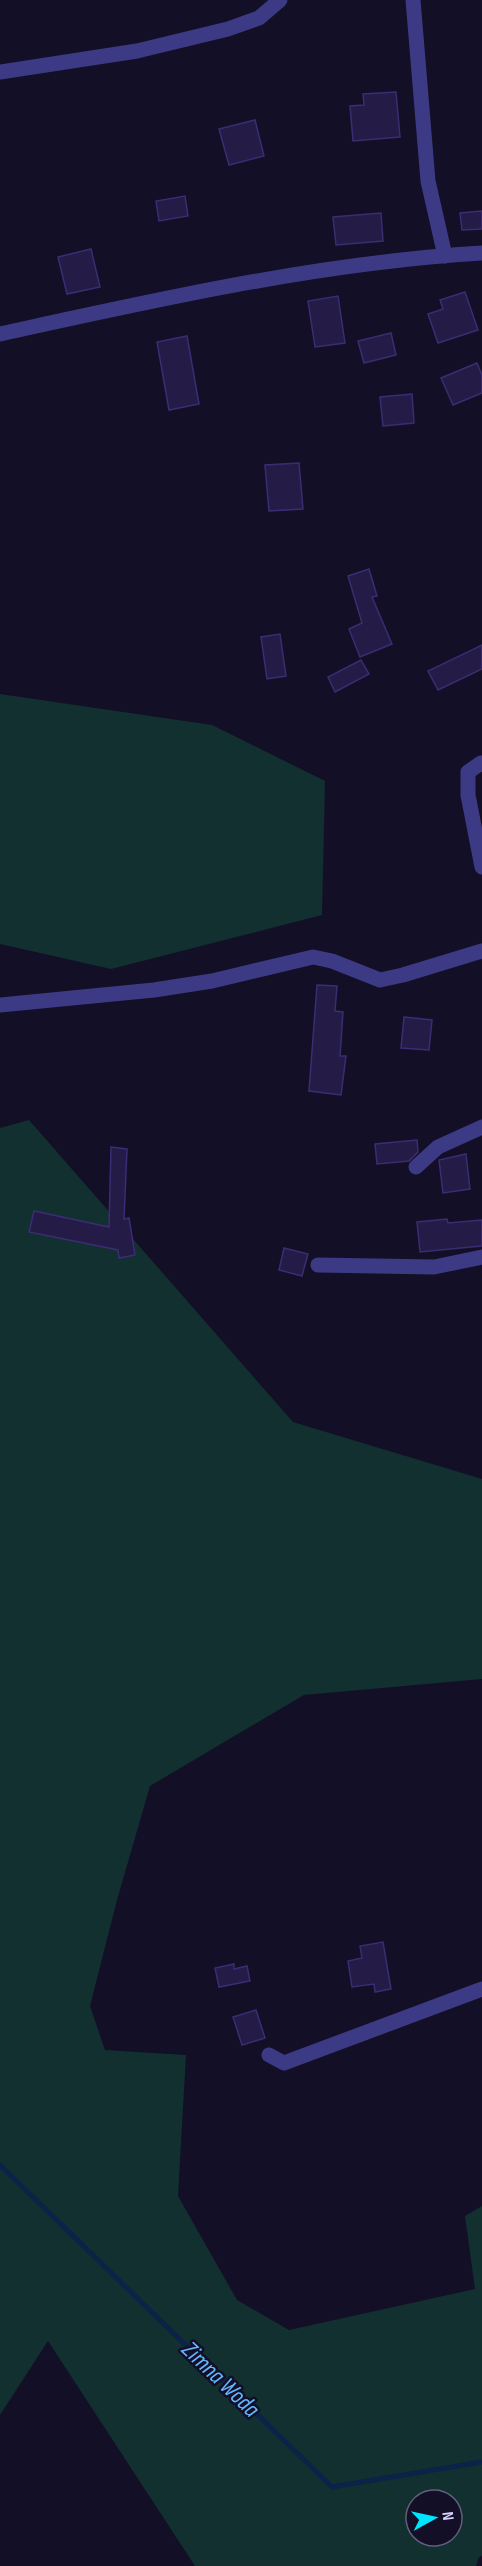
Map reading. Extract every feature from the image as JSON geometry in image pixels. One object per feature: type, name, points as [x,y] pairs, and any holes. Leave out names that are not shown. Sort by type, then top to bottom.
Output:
[{"type":"street","points":[[0,72],[137,51],[228,29],[259,18],[280,0]]},
{"type":"street","points":[[413,0],[428,182],[445,255]]},
{"type":"street","points":[[0,334],[226,285],[336,267],[445,255],[482,254]]},
{"type":"street","points":[[481,763],[468,772],[468,795],[482,867]]},
{"type":"street","points":[[0,1005],[154,990],[212,981],[313,957],[332,961],[380,980],[482,951]]},
{"type":"street","points":[[416,1167],[438,1147],[482,1127]]},
{"type":"street","points":[[318,1265],[434,1267],[482,1257]]},
{"type":"street","points":[[269,2055],[284,2063],[482,1989]]},
{"type":"green space","points":[[0,694],[212,725],[325,781],[322,915],[111,969],[0,944]]},
{"type":"green space","points":[[29,1120],[293,1422],[482,1479],[482,1679],[304,1695],[150,1786],[117,1900],[90,2006],[105,2050],[186,2055],[178,2196],[237,2300],[289,2330],[475,2289],[465,2216],[482,2206],[482,2556],[479,2557],[476,2566],[195,2566],[48,2341],[0,2415],[0,1128]]},
{"type":"building","points":[[396,92],[400,137],[353,141],[350,106],[364,105],[363,94]]},
{"type":"building","points":[[255,120],[264,156],[229,165],[219,129]]},
{"type":"building","points":[[185,196],[188,216],[159,221],[156,201]]},
{"type":"building","points":[[482,211],[482,229],[462,230],[460,213]]},
{"type":"building","points":[[381,213],[383,241],[336,245],[333,217]]},
{"type":"building","points":[[91,249],[100,287],[67,294],[58,257]]},
{"type":"building","points":[[465,292],[478,330],[438,343],[428,314],[443,309],[440,300]]},
{"type":"building","points":[[338,296],[345,343],[315,347],[308,301]]},
{"type":"building","points":[[391,333],[396,355],[364,363],[358,341]]},
{"type":"building","points":[[187,336],[199,404],[169,410],[157,342]]},
{"type":"building","points":[[477,363],[482,375],[482,393],[453,405],[441,378]]},
{"type":"building","points":[[412,394],[414,423],[383,426],[380,397]]},
{"type":"building","points":[[299,463],[303,509],[269,511],[265,465]]},
{"type":"building","points":[[369,569],[377,596],[372,597],[392,644],[360,657],[349,629],[362,623],[348,576]]},
{"type":"building","points":[[280,634],[286,676],[267,679],[261,637]]},
{"type":"building","points":[[482,645],[482,669],[438,690],[428,671]]},
{"type":"building","points":[[361,660],[369,674],[335,692],[328,677]]},
{"type":"building","points":[[317,985],[337,986],[335,1011],[343,1012],[340,1056],[346,1056],[341,1095],[309,1091]]},
{"type":"building","points":[[404,1017],[432,1020],[429,1050],[401,1048]]},
{"type":"building","points":[[417,1140],[418,1152],[409,1161],[377,1164],[375,1144]]},
{"type":"building","points":[[111,1147],[127,1149],[124,1219],[129,1218],[135,1255],[119,1258],[118,1250],[29,1232],[34,1211],[109,1227]]},
{"type":"building","points":[[466,1154],[470,1189],[443,1193],[439,1160]]},
{"type":"building","points":[[447,1219],[448,1223],[482,1220],[482,1246],[420,1252],[417,1222]]},
{"type":"building","points":[[284,1248],[308,1254],[302,1276],[279,1270]]},
{"type":"building","points":[[383,1942],[391,1989],[375,1992],[374,1984],[352,1987],[348,1961],[362,1958],[360,1946]]},
{"type":"building","points":[[234,1964],[234,1969],[247,1966],[250,1981],[219,1987],[215,1968]]},
{"type":"building","points":[[256,2010],[265,2038],[242,2045],[233,2017]]},
{"type":"waterway","name":"Zimna Woda","points":[[0,2165],[332,2487],[482,2462]]}]
